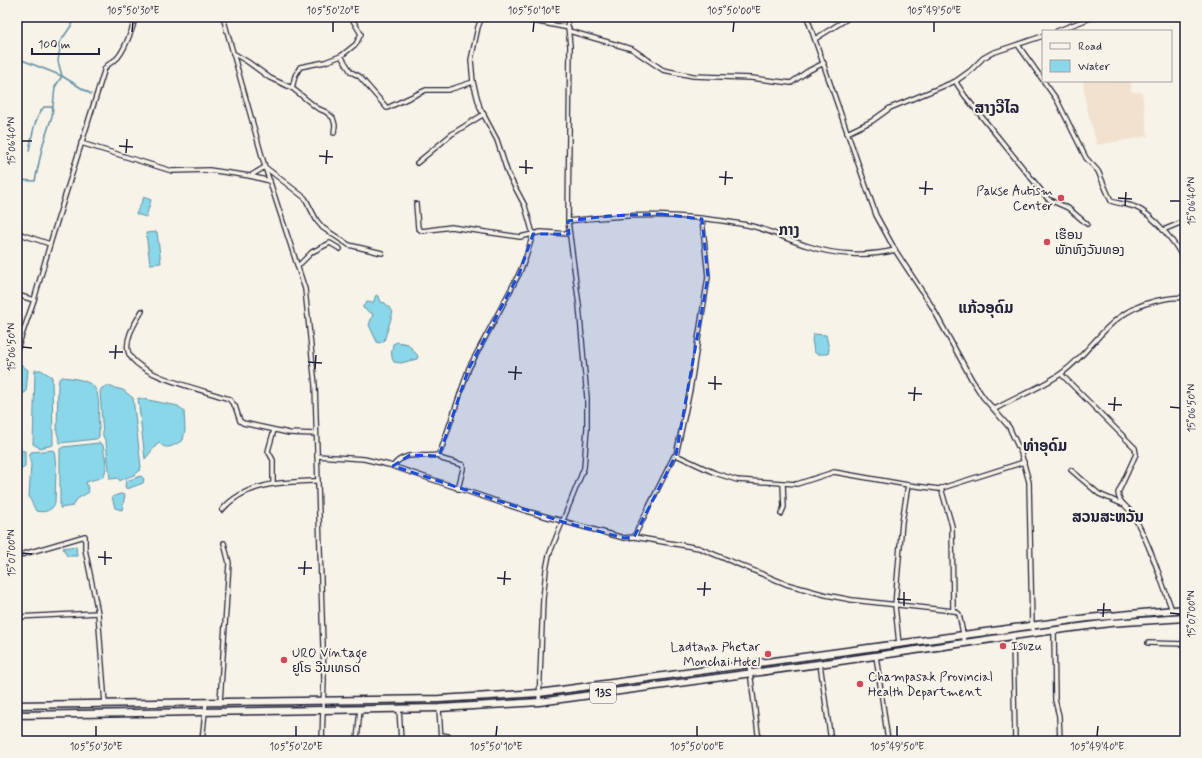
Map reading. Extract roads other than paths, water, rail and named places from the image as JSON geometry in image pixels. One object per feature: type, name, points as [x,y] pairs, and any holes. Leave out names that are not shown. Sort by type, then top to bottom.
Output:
[{"type":"highway","name":"13S","points":[[17,715],[456,708],[539,702],[1013,636],[1088,618],[1185,609]]},
{"type":"highway","name":"13S","points":[[17,706],[456,698],[539,693],[964,635],[1033,630],[1054,631],[1110,623],[1185,618]]},
{"type":"highway","points":[[456,698],[456,708]]},
{"type":"street","points":[[17,349],[34,300],[105,68],[109,63],[116,59],[126,43],[135,17]]},
{"type":"street","points":[[223,17],[265,167],[304,288],[315,385],[323,700],[322,741]]},
{"type":"street","points":[[292,88],[294,76],[300,67],[325,62],[341,56],[360,38],[361,34],[351,17]]},
{"type":"street","points":[[438,455],[442,450],[469,368],[518,274],[526,257],[533,234],[525,206],[508,174],[497,140],[480,108],[473,82],[472,53],[482,17]]},
{"type":"street","points":[[513,17],[569,30],[632,49],[663,70],[694,76],[754,78],[790,83],[808,71],[824,63]]},
{"type":"street","points":[[539,702],[546,570],[550,555],[584,468],[587,428],[587,398],[580,312],[568,221],[569,30],[567,17]]},
{"type":"street","points":[[807,17],[824,63],[871,205],[895,250],[931,305],[983,397],[1009,427],[1024,462],[1030,490],[1033,630]]},
{"type":"street","points":[[816,40],[850,17]]},
{"type":"street","points":[[1060,30],[1093,17]]},
{"type":"street","points":[[847,133],[872,121],[890,108],[956,81],[970,71],[983,58],[992,53],[1042,36]]},
{"type":"street","points":[[1018,45],[1042,79]]},
{"type":"street","points":[[233,53],[270,78],[292,88],[332,118],[336,125],[334,133]]},
{"type":"street","points":[[341,56],[351,72],[359,76],[387,108],[426,90],[448,90],[473,82]]},
{"type":"street","points":[[956,81],[965,96],[1048,199],[1068,208],[1087,224]]},
{"type":"street","points":[[1044,82],[1057,100],[1086,158],[1098,171],[1111,201],[1135,207],[1147,215],[1163,230],[1179,249],[1185,262]]},
{"type":"street","points":[[417,162],[452,134],[484,114]]},
{"type":"street","points":[[81,143],[172,171],[209,170],[250,176],[270,181]]},
{"type":"street","points":[[250,176],[265,167]]},
{"type":"street","points":[[265,167],[305,198],[317,221],[324,228],[349,245],[382,253]]},
{"type":"street","points":[[416,204],[418,228],[422,231],[451,227],[520,237],[541,232],[569,234]]},
{"type":"street","points":[[568,221],[641,214],[702,219],[749,225],[809,247],[828,251],[878,253],[895,250]]},
{"type":"street","points":[[634,537],[674,456],[676,455],[689,393],[708,277],[702,219]]},
{"type":"street","points":[[1163,230],[1185,221]]},
{"type":"street","points":[[17,244],[19,233],[50,244]]},
{"type":"street","points":[[298,266],[312,252],[330,244],[340,249]]},
{"type":"street","points":[[17,295],[34,300]]},
{"type":"street","points":[[994,409],[1061,374],[1082,356],[1106,327],[1121,315],[1151,302],[1177,297],[1185,298]]},
{"type":"street","points":[[142,311],[128,340],[127,349],[134,362],[154,374],[229,399],[235,406],[240,422],[274,430],[316,434]]},
{"type":"street","points":[[1061,374],[1135,448],[1136,454],[1118,493],[1122,504]]},
{"type":"street","points":[[273,484],[273,460],[268,451],[274,430]]},
{"type":"street","points":[[393,466],[397,461],[410,455],[438,455],[442,459],[463,465],[458,489]]},
{"type":"street","points":[[676,455],[728,478],[783,484],[797,484],[834,472],[908,485],[941,488],[1024,462]]},
{"type":"street","points":[[317,456],[364,459],[393,466],[458,489],[563,522],[624,538],[634,537],[699,548],[776,580],[810,591],[852,600],[954,611],[959,614],[965,643]]},
{"type":"street","points":[[1070,470],[1099,494],[1122,504],[1130,510],[1141,529],[1172,610]]},
{"type":"street","points":[[222,510],[232,500],[258,487],[273,484],[318,481]]},
{"type":"street","points":[[781,514],[784,507],[783,484]]},
{"type":"street","points":[[899,645],[895,605],[902,522],[908,485]]},
{"type":"street","points":[[941,488],[952,526],[954,611]]},
{"type":"street","points":[[17,556],[85,536],[85,549],[98,613],[105,704]]},
{"type":"street","points":[[220,702],[229,562],[224,543]]},
{"type":"street","points":[[17,617],[98,613]]},
{"type":"street","points":[[1054,631],[1055,700],[1059,716],[1060,741]]},
{"type":"street","points":[[1013,636],[1015,741]]},
{"type":"street","points":[[1148,643],[1185,644]]},
{"type":"street","points":[[876,656],[888,741]]},
{"type":"street","points":[[749,664],[759,741]]},
{"type":"street","points":[[820,664],[831,741]]},
{"type":"street","points":[[202,741],[206,703]]},
{"type":"street","points":[[439,708],[441,741]]},
{"type":"street","points":[[358,741],[360,709]]},
{"type":"street","points":[[399,709],[401,741]]},
{"type":"street","points":[[441,735],[448,736],[453,741]]},
{"type":"water","points":[[144,197],[151,200],[146,217],[136,214]]},
{"type":"water","points":[[157,232],[161,263],[150,264],[146,233]]},
{"type":"water","points":[[376,295],[379,297],[381,302],[385,303],[393,312],[384,341],[379,343],[377,342],[369,325],[373,314],[363,308],[367,302],[373,303]]},
{"type":"water","points":[[814,334],[826,335],[829,349],[828,354],[817,354],[814,352],[812,339]]},
{"type":"water","points":[[397,342],[408,344],[418,356],[417,359],[401,363],[394,362],[392,358],[393,344]]},
{"type":"water","points":[[17,364],[22,365],[28,370],[26,392],[17,397]]},
{"type":"water","points":[[35,370],[41,370],[52,377],[53,445],[40,448],[33,444]]},
{"type":"water","points":[[62,377],[86,382],[93,386],[96,391],[99,406],[99,437],[96,439],[60,443],[57,432],[58,386],[59,379]]},
{"type":"water","points":[[107,386],[123,390],[133,398],[141,467],[135,474],[120,481],[118,478],[110,479],[106,442],[103,436],[100,391],[102,388]]},
{"type":"water","points":[[138,398],[178,406],[184,411],[185,430],[183,440],[170,447],[164,447],[159,442],[145,459]]},
{"type":"water","points":[[99,443],[103,445],[106,461],[106,469],[103,477],[86,482],[89,492],[77,499],[73,506],[60,508],[60,449],[63,447]]},
{"type":"water","points":[[17,450],[25,451],[25,467],[22,469],[17,469]]},
{"type":"water","points":[[54,450],[56,467],[55,503],[52,508],[47,511],[36,511],[29,497],[31,464],[29,457],[31,452]]},
{"type":"water","points":[[141,476],[144,479],[143,483],[127,489],[125,487],[126,481]]},
{"type":"water","points":[[120,494],[125,495],[122,510],[115,508],[112,497]]},
{"type":"water","points":[[76,546],[77,556],[67,556],[63,548]]},
{"type":"waterway","points":[[17,25],[27,17]]},
{"type":"waterway","points":[[17,180],[35,181],[43,144],[52,116],[55,87],[62,76],[58,61],[60,48],[58,45],[77,17]]},
{"type":"waterway","points":[[22,60],[62,76],[91,94]]},
{"type":"waterway","points":[[29,151],[34,128],[41,111],[44,107],[53,107]]},
{"type":"place","name":"Pakse Autism Center","points":[[1061,198]]},
{"type":"place","name":"ເຮືອນ ພັກຫົງວັນທອງ","points":[[1047,242]]},
{"type":"place","name":"Isuzu","points":[[1003,646]]},
{"type":"place","name":"Ladtana Phetar Monchai Hotel","points":[[768,654]]},
{"type":"place","name":"URO Vintage ຢູໂຣ ວີນເທຣດ","points":[[284,660]]},
{"type":"place","name":"Champasak Provincial Health Department","points":[[860,684]]},
{"type":"district","name":"ສາງວີໄລ","points":[[997,109]]},
{"type":"district","name":"ກາງ","points":[[789,231]]},
{"type":"district","name":"ແກ້ວອຸດົມ","points":[[986,309]]},
{"type":"district","name":"ທ່າອຸດົມ","points":[[1045,447]]},
{"type":"district","name":"ສວນສະຫວັນ","points":[[1108,518]]}]
